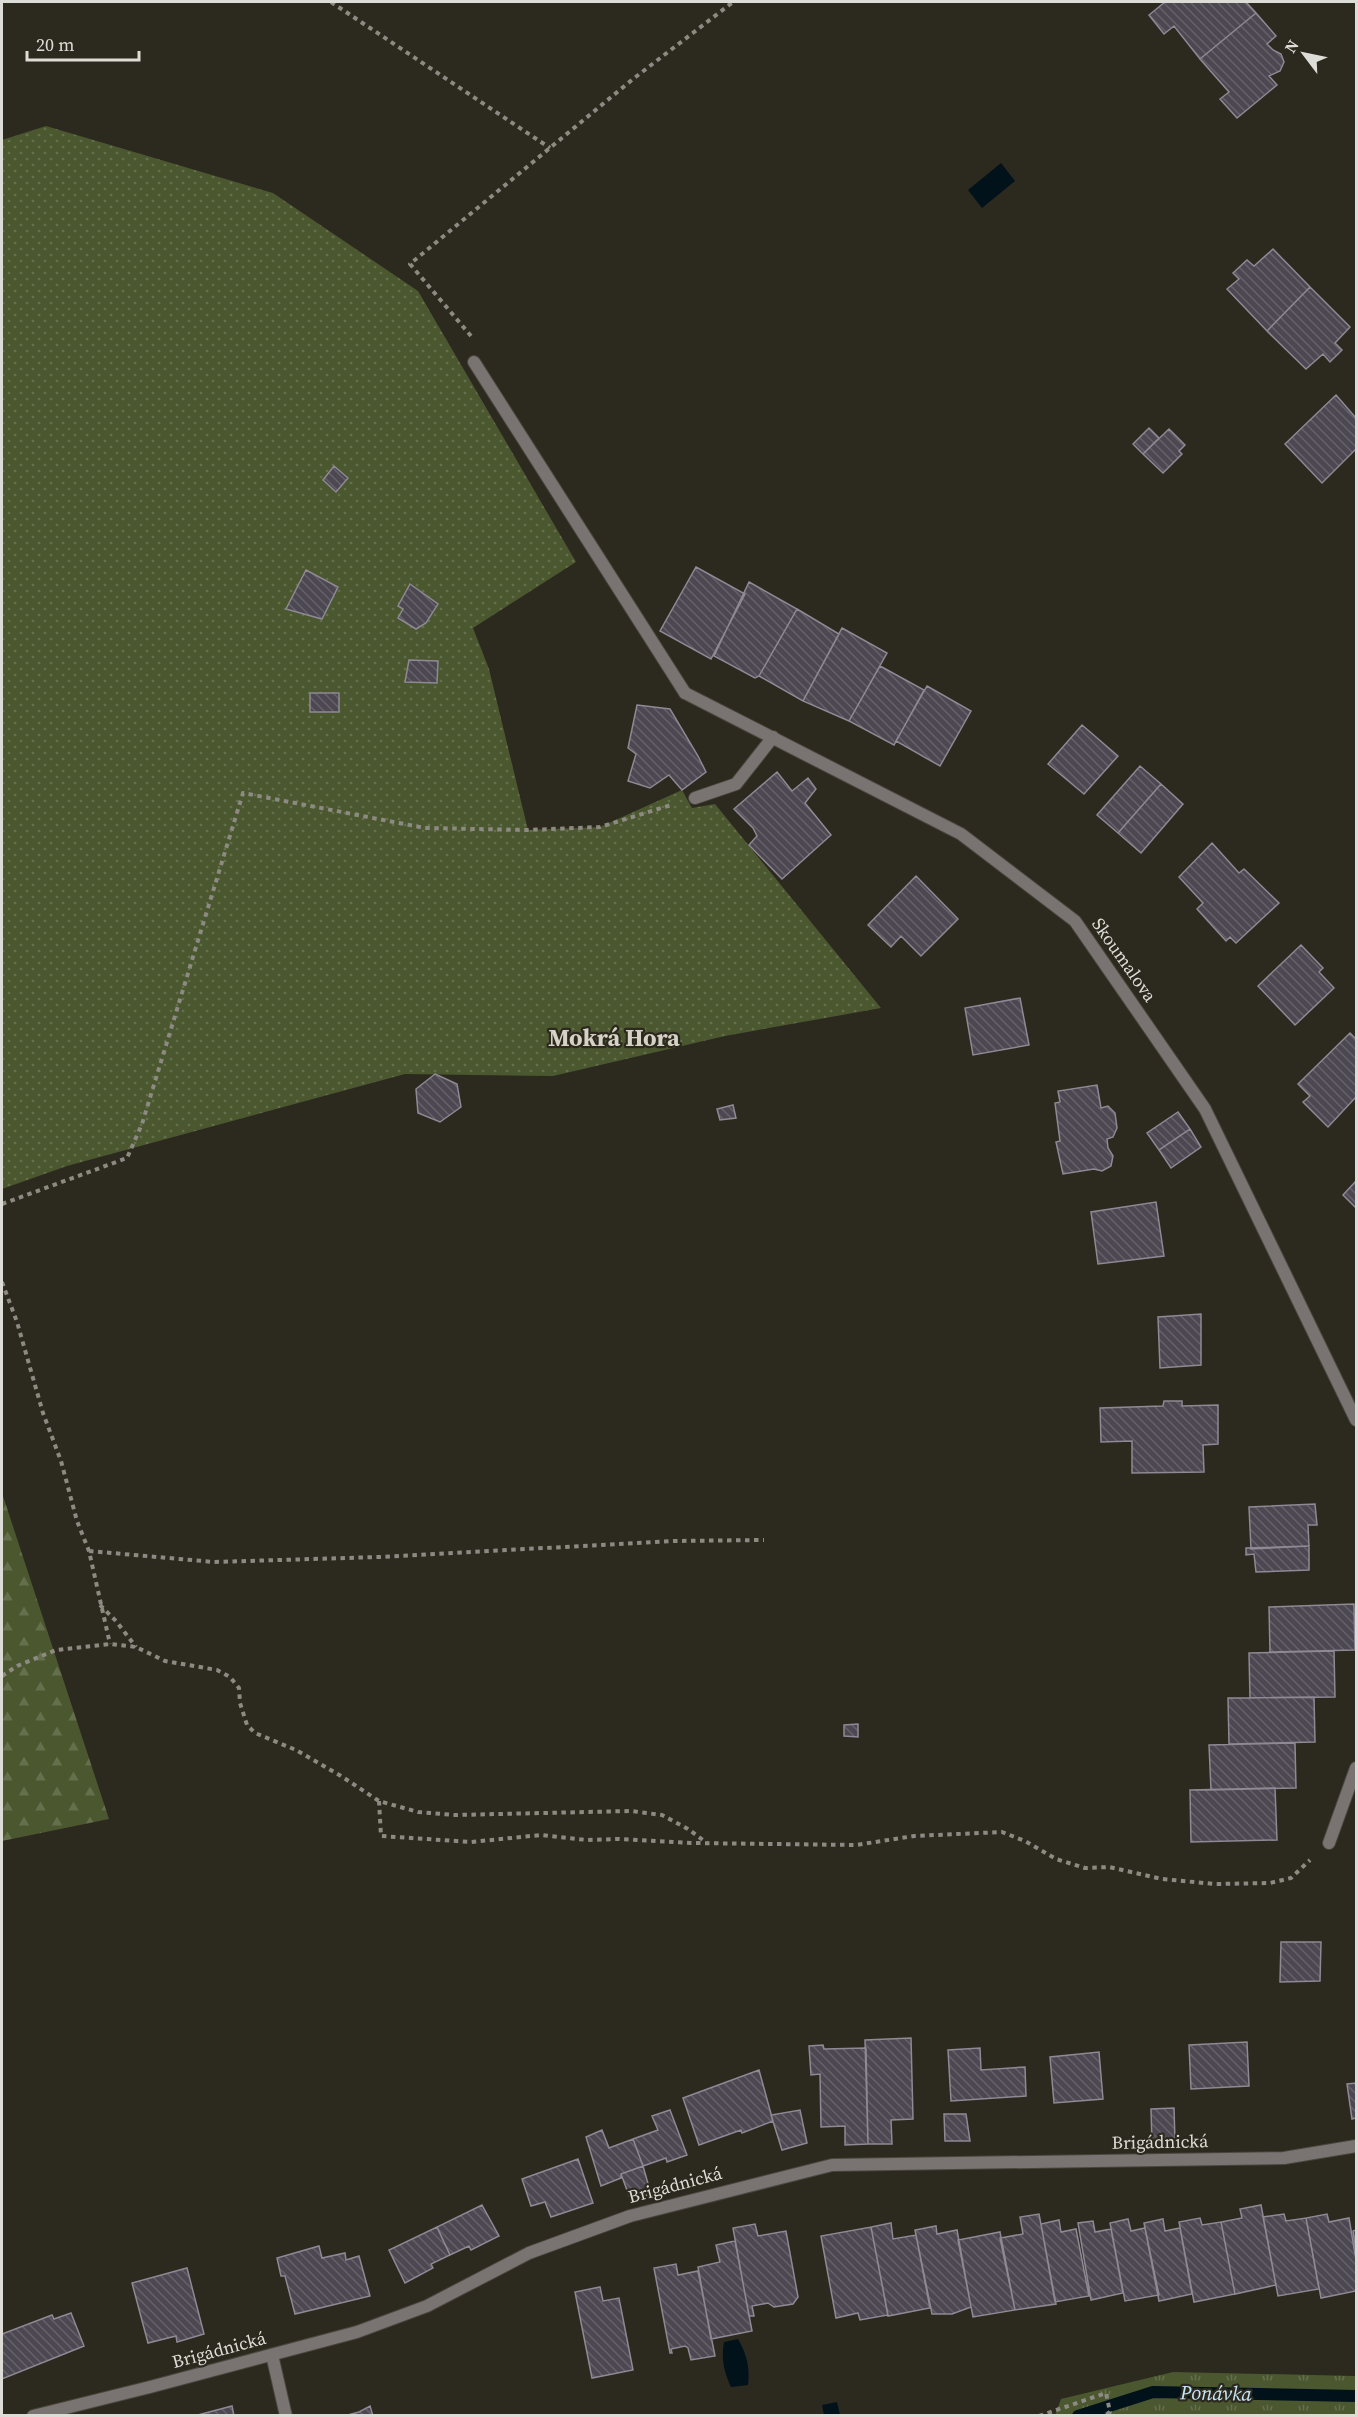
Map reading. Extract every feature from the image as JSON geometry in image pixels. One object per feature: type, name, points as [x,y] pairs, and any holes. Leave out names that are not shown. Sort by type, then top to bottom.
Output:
[{"type":"street","name":"Skoumalova","points":[[474,362],[685,693],[962,834],[1075,921],[1204,1108],[1356,1420]]},
{"type":"street","points":[[695,798],[736,784],[772,737]]},
{"type":"street","points":[[1329,1843],[1356,1768]]},
{"type":"street","name":"Brigádnická","points":[[33,2415],[357,2332],[427,2306],[529,2253],[630,2216],[832,2165],[1284,2158],[1356,2146]]},
{"type":"street","points":[[272,2355],[286,2415]]},
{"type":"path","points":[[331,2],[550,148]]},
{"type":"path","points":[[474,362],[476,342],[410,264],[633,79],[733,2]]},
{"type":"path","points":[[2,1204],[127,1158],[142,1124],[243,793],[425,828],[528,830],[600,827],[695,798]]},
{"type":"path","points":[[2,1282],[17,1322],[43,1413],[61,1461],[77,1521],[88,1551],[110,1644]]},
{"type":"path","points":[[88,1551],[214,1562],[379,1557],[674,1541],[764,1540]]},
{"type":"path","points":[[100,1605],[136,1647]]},
{"type":"path","points":[[2,1676],[17,1666],[56,1650],[110,1644],[136,1647],[165,1661],[217,1670],[230,1677],[239,1688],[240,1703],[247,1725],[255,1733],[296,1750],[342,1776],[379,1801],[418,1812],[446,1814],[631,1811],[662,1815],[688,1829],[707,1843]]},
{"type":"path","points":[[379,1801],[381,1836],[471,1842],[541,1835],[577,1840],[856,1845],[914,1836],[1002,1832],[1025,1840],[1056,1858],[1085,1868],[1109,1867],[1162,1879],[1215,1884],[1270,1883],[1291,1878],[1329,1843]]},
{"type":"path","points":[[1039,2415],[1106,2393],[1110,2412],[1104,2415]]},
{"type":"green space","points":[[46,126],[273,193],[418,291],[576,562],[473,628],[489,669],[528,830],[600,827],[682,790],[692,808],[715,804],[881,1008],[725,1036],[553,1076],[405,1074],[67,1166],[2,1189],[2,140]]},
{"type":"green space","points":[[2,1493],[109,1819],[2,1841]]},
{"type":"green space","points":[[1173,2372],[1356,2376],[1356,2415],[1055,2415],[1061,2399]]},
{"type":"water","points":[[1001,163],[1015,181],[982,208],[968,190]]},
{"type":"water","points":[[738,2339],[747,2361],[748,2385],[731,2387],[724,2365],[724,2342]]},
{"type":"water","points":[[837,2402],[840,2415],[824,2415],[822,2405]]},
{"type":"building","points":[[1165,2],[1246,2],[1256,13],[1200,59],[1174,26],[1164,34],[1149,15]]},
{"type":"building","points":[[1256,13],[1276,36],[1267,44],[1281,54],[1284,62],[1280,71],[1269,76],[1277,85],[1237,118],[1220,99],[1229,92],[1200,59]]},
{"type":"building","points":[[1273,249],[1310,287],[1267,331],[1227,289],[1239,279],[1233,273],[1247,260],[1254,266]]},
{"type":"building","points":[[1310,287],[1350,327],[1335,343],[1342,350],[1330,362],[1323,354],[1306,369],[1267,331]]},
{"type":"building","points":[[1336,395],[1356,418],[1356,449],[1322,483],[1285,444]]},
{"type":"building","points":[[1149,428],[1159,438],[1143,454],[1133,444]]},
{"type":"building","points":[[1169,429],[1185,445],[1179,451],[1182,454],[1163,473],[1143,454]]},
{"type":"building","points":[[334,466],[348,478],[336,492],[323,480]]},
{"type":"building","points":[[696,567],[745,594],[711,659],[660,631]]},
{"type":"building","points":[[306,570],[338,587],[322,619],[286,609]]},
{"type":"building","points":[[749,582],[797,609],[759,676],[755,678],[714,656]]},
{"type":"building","points":[[410,584],[438,604],[426,623],[416,629],[398,618],[403,609],[398,606]]},
{"type":"building","points":[[797,609],[839,634],[803,701],[759,676]]},
{"type":"building","points":[[842,628],[887,653],[849,721],[803,701]]},
{"type":"building","points":[[409,660],[438,661],[437,683],[405,682]]},
{"type":"building","points":[[880,666],[924,690],[894,745],[849,721]]},
{"type":"building","points":[[927,686],[971,711],[940,766],[896,741]]},
{"type":"building","points":[[310,693],[339,693],[339,712],[310,712]]},
{"type":"building","points":[[637,705],[670,709],[698,756],[706,772],[682,790],[669,775],[650,788],[628,781],[636,754],[628,748]]},
{"type":"building","points":[[1082,725],[1118,756],[1084,794],[1048,764]]},
{"type":"building","points":[[1140,766],[1161,784],[1118,833],[1097,815]]},
{"type":"building","points":[[777,772],[792,791],[808,778],[816,789],[805,803],[831,835],[782,879],[749,845],[757,836],[753,828],[734,809]]},
{"type":"building","points":[[1161,784],[1183,804],[1141,853],[1118,833]]},
{"type":"building","points":[[1212,843],[1239,873],[1244,869],[1279,903],[1236,943],[1230,937],[1226,941],[1197,909],[1203,903],[1179,877]]},
{"type":"building","points":[[916,876],[958,919],[921,956],[901,936],[891,947],[868,925]]},
{"type":"building","points":[[1301,945],[1323,968],[1319,972],[1334,988],[1295,1025],[1258,986]]},
{"type":"building","points":[[1020,998],[1029,1045],[973,1055],[965,1008]]},
{"type":"building","points":[[1350,1033],[1356,1039],[1356,1097],[1328,1127],[1303,1102],[1310,1096],[1298,1084]]},
{"type":"building","points":[[435,1074],[457,1084],[461,1107],[440,1122],[418,1113],[416,1089]]},
{"type":"building","points":[[1097,1085],[1101,1108],[1108,1106],[1115,1113],[1117,1128],[1113,1137],[1107,1139],[1108,1148],[1113,1156],[1111,1166],[1102,1171],[1094,1169],[1063,1174],[1056,1142],[1060,1141],[1055,1103],[1060,1102],[1058,1091]]},
{"type":"building","points":[[733,1105],[736,1118],[720,1120],[717,1109]]},
{"type":"building","points":[[1178,1112],[1190,1129],[1159,1150],[1147,1133]]},
{"type":"building","points":[[1190,1129],[1201,1147],[1171,1168],[1159,1150]]},
{"type":"building","points":[[1356,1181],[1356,1208],[1343,1195]]},
{"type":"building","points":[[1156,1202],[1164,1256],[1098,1264],[1091,1212]]},
{"type":"building","points":[[1201,1314],[1201,1365],[1160,1368],[1158,1317]]},
{"type":"building","points":[[1164,1401],[1182,1401],[1182,1406],[1218,1405],[1218,1444],[1203,1445],[1204,1472],[1132,1473],[1132,1441],[1101,1442],[1100,1408],[1163,1406]]},
{"type":"building","points":[[1315,1504],[1317,1525],[1308,1525],[1309,1546],[1251,1549],[1249,1507]]},
{"type":"building","points":[[1309,1546],[1309,1570],[1256,1572],[1254,1554],[1246,1555],[1246,1548]]},
{"type":"building","points":[[1354,1604],[1355,1650],[1270,1652],[1269,1607]]},
{"type":"building","points":[[1334,1651],[1335,1697],[1250,1698],[1249,1653]]},
{"type":"building","points":[[1314,1697],[1315,1742],[1229,1744],[1228,1698]]},
{"type":"building","points":[[858,1724],[858,1737],[844,1736],[844,1725]]},
{"type":"building","points":[[1295,1743],[1296,1788],[1211,1790],[1209,1745]]},
{"type":"building","points":[[1275,1788],[1277,1840],[1191,1842],[1190,1790]]},
{"type":"building","points":[[1281,1942],[1321,1942],[1320,1981],[1280,1982]]},
{"type":"building","points":[[911,2038],[913,2119],[891,2120],[892,2144],[868,2144],[865,2040]]},
{"type":"building","points":[[1247,2042],[1249,2086],[1191,2089],[1189,2045]]},
{"type":"building","points":[[823,2045],[824,2049],[866,2048],[868,2144],[845,2145],[845,2126],[821,2127],[820,2074],[811,2075],[809,2046]]},
{"type":"building","points":[[980,2048],[981,2070],[1025,2067],[1026,2096],[951,2101],[948,2050]]},
{"type":"building","points":[[1099,2052],[1103,2099],[1054,2103],[1050,2057]]},
{"type":"building","points":[[759,2070],[773,2121],[742,2133],[741,2130],[699,2145],[683,2098]]},
{"type":"building","points":[[1356,2083],[1356,2118],[1352,2119],[1347,2084]]},
{"type":"building","points":[[1174,2108],[1175,2142],[1152,2144],[1151,2109]]},
{"type":"building","points":[[670,2110],[687,2155],[667,2162],[666,2158],[643,2166],[633,2139],[658,2130],[652,2116]]},
{"type":"building","points":[[800,2110],[807,2143],[782,2150],[771,2115]]},
{"type":"building","points":[[944,2114],[966,2114],[970,2141],[945,2141]]},
{"type":"building","points":[[602,2130],[609,2148],[633,2139],[643,2166],[621,2174],[621,2178],[601,2186],[586,2137]]},
{"type":"building","points":[[578,2159],[593,2203],[551,2217],[545,2202],[531,2206],[522,2179]]},
{"type":"building","points":[[643,2166],[651,2194],[631,2201],[621,2174]]},
{"type":"building","points":[[482,2205],[499,2236],[471,2250],[469,2246],[450,2255],[437,2227]]},
{"type":"building","points":[[1261,2205],[1276,2285],[1235,2294],[1221,2222],[1242,2218],[1240,2209]]},
{"type":"building","points":[[1039,2214],[1056,2304],[1015,2310],[1000,2238],[1023,2234],[1020,2217]]},
{"type":"building","points":[[1284,2214],[1286,2221],[1306,2218],[1319,2289],[1278,2296],[1263,2217]]},
{"type":"building","points":[[1327,2214],[1329,2222],[1349,2218],[1356,2260],[1356,2291],[1321,2298],[1306,2218]]},
{"type":"building","points":[[1200,2218],[1202,2225],[1221,2222],[1235,2294],[1194,2302],[1179,2222]]},
{"type":"building","points":[[1128,2219],[1131,2231],[1145,2228],[1159,2295],[1125,2301],[1110,2223]]},
{"type":"building","points":[[1163,2219],[1165,2231],[1180,2228],[1192,2294],[1159,2301],[1144,2223]]},
{"type":"building","points":[[1059,2220],[1061,2232],[1076,2229],[1089,2296],[1055,2302],[1041,2224]]},
{"type":"building","points":[[1093,2221],[1095,2232],[1111,2229],[1123,2293],[1091,2300],[1078,2223]]},
{"type":"building","points":[[891,2223],[893,2239],[916,2235],[930,2308],[888,2316],[871,2227]]},
{"type":"building","points":[[755,2224],[758,2236],[786,2231],[798,2297],[793,2304],[774,2307],[768,2303],[752,2306],[754,2316],[749,2316],[733,2228]]},
{"type":"building","points":[[936,2226],[937,2234],[957,2230],[971,2307],[952,2314],[932,2314],[915,2230]]},
{"type":"building","points":[[437,2227],[450,2255],[431,2264],[433,2268],[405,2283],[389,2250]]},
{"type":"building","points":[[871,2227],[888,2315],[860,2320],[858,2313],[836,2318],[821,2236]]},
{"type":"building","points":[[1356,2230],[1356,2251],[1353,2231]]},
{"type":"building","points":[[1000,2232],[1015,2310],[973,2317],[958,2240]]},
{"type":"building","points":[[735,2241],[752,2331],[711,2339],[698,2267],[720,2262],[716,2245]]},
{"type":"building","points":[[319,2246],[322,2258],[345,2253],[346,2260],[359,2256],[370,2296],[295,2314],[285,2276],[281,2276],[277,2258]]},
{"type":"building","points":[[676,2264],[678,2275],[698,2271],[715,2356],[691,2360],[688,2348],[685,2346],[671,2349],[672,2353],[670,2353],[654,2268]]},
{"type":"building","points":[[187,2268],[204,2334],[177,2342],[176,2336],[148,2343],[132,2283]]},
{"type":"building","points":[[600,2287],[603,2301],[619,2298],[633,2370],[592,2378],[575,2292]]},
{"type":"building","points":[[71,2313],[84,2346],[2,2379],[2,2334],[52,2315],[54,2319]]},
{"type":"building","points":[[232,2406],[234,2416],[194,2416]]},
{"type":"building","points":[[370,2406],[373,2416],[344,2416],[359,2412]]},
{"type":"waterway","name":"Ponávka","points":[[1078,2416],[1153,2392],[1356,2396]]},
{"type":"district","name":"Mokrá Hora","points":[[614,1038]]}]
